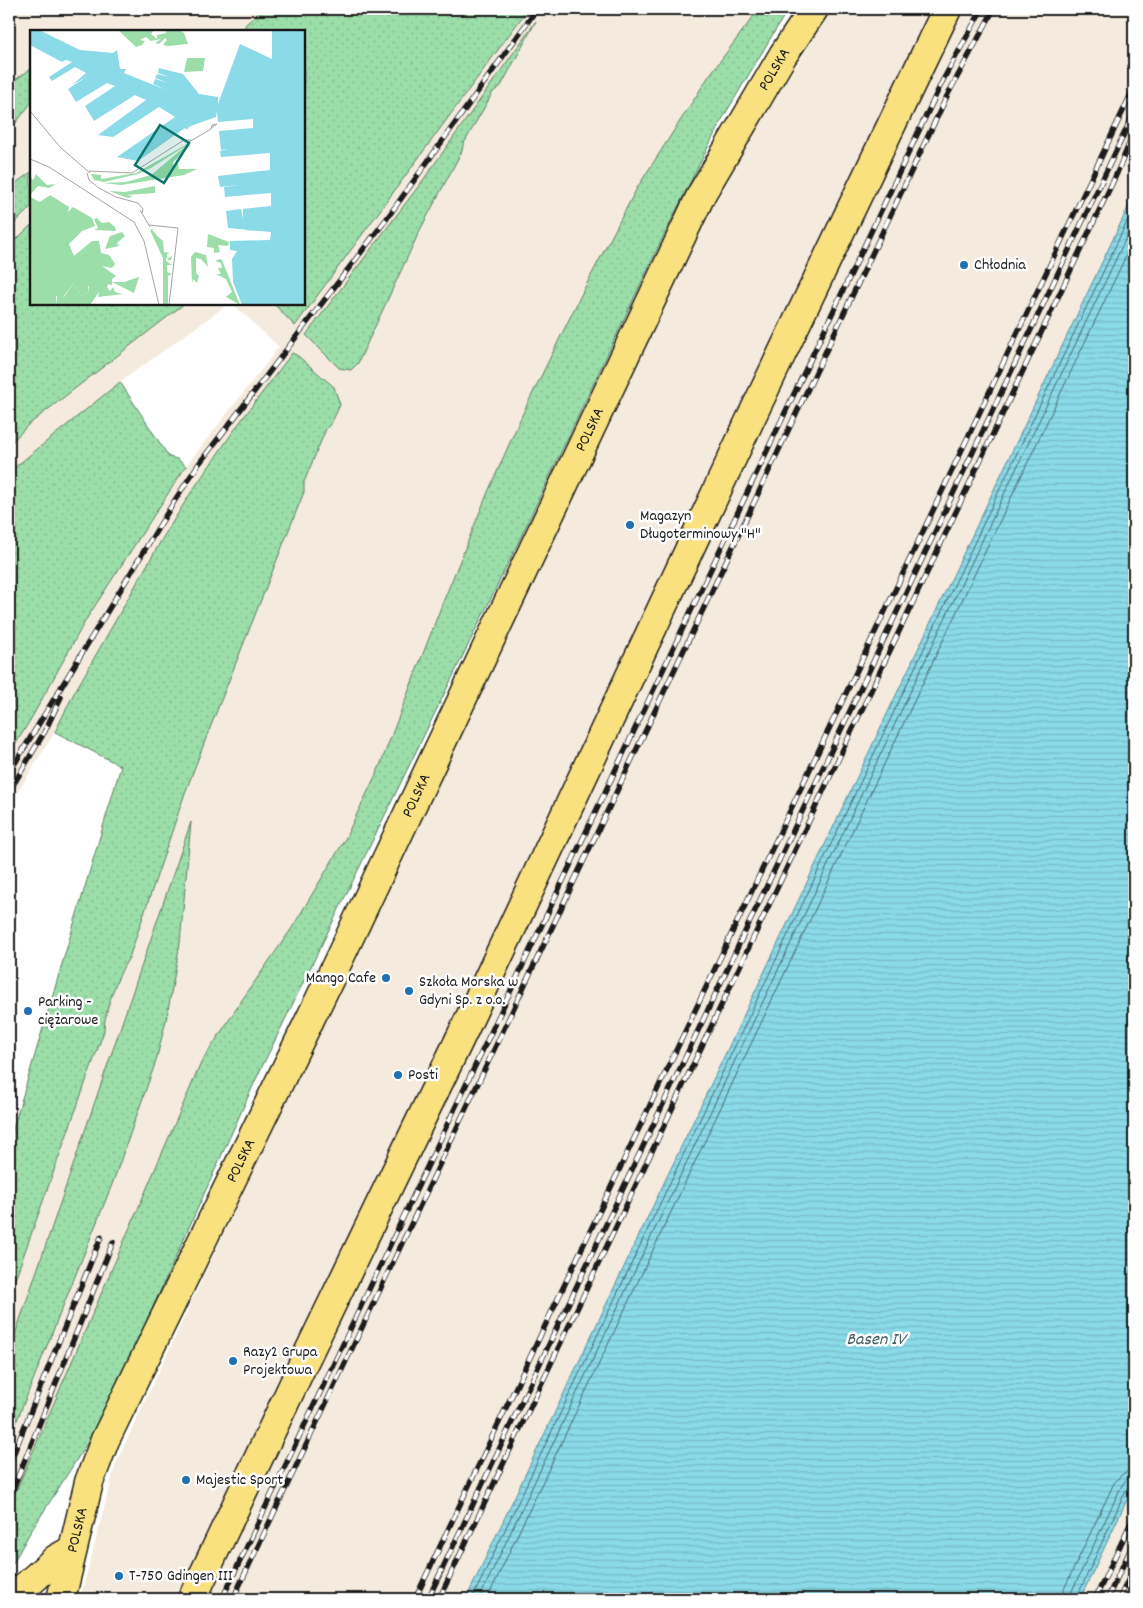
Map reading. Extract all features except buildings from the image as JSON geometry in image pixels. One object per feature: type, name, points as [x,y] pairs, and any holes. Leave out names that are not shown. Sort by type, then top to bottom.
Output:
[{"type":"highway","name":"POLSKA","points":[[61,1599],[88,1482],[105,1440],[332,974],[693,211],[742,122],[814,9]]},
{"type":"highway","points":[[192,1599],[464,1030],[746,429],[947,9]]},
{"type":"highway","points":[[11,1599],[56,1559],[72,1550]]},
{"type":"shaded area","points":[[9,9],[788,9],[721,121],[662,239],[516,547],[61,1477],[9,1570],[9,1176],[123,765],[56,730],[9,806],[9,755],[87,618],[186,466],[279,347],[234,305],[305,305],[305,30],[30,30],[30,305],[227,305],[120,382],[9,472]]},
{"type":"shaded area","points":[[832,9],[1134,9],[1134,195],[466,1599],[80,1599],[116,1463],[540,558],[668,290],[750,139]]},
{"type":"shaded area","points":[[1134,1485],[1134,1599],[1080,1599]]},
{"type":"green space","points":[[263,9],[528,9],[295,326],[275,305],[305,305],[305,30],[243,30],[246,24]]},
{"type":"green space","points":[[759,9],[788,9],[721,121],[662,239],[516,547],[257,1077],[134,1349],[93,1434],[28,1536],[9,1570],[9,1507],[201,1063],[292,928],[344,841],[379,768],[441,607],[523,413],[583,291],[637,188],[709,76]]},
{"type":"green space","points":[[536,21],[501,86],[493,92],[463,145],[462,151],[420,230],[358,363],[351,370],[339,368],[306,335],[421,183]]},
{"type":"green space","points":[[30,70],[30,104],[9,132],[9,84]]},
{"type":"green space","points":[[30,173],[30,208],[9,229],[9,188]]},
{"type":"green space","points":[[30,226],[30,305],[183,305],[28,425],[9,445],[9,247]]},
{"type":"green space","points":[[292,353],[334,387],[340,405],[332,422],[326,429],[304,482],[304,492],[185,793],[129,958],[120,973],[112,993],[106,1014],[104,1031],[9,1296],[9,1142],[121,766],[55,732],[73,695],[162,539],[190,494],[237,426]]},
{"type":"green space","points":[[120,382],[169,457],[177,459],[186,466],[87,618],[9,755],[9,472]]},
{"type":"green space","points":[[191,822],[180,943],[167,1016],[156,1061],[113,1182],[9,1440],[9,1352]]},
{"type":"water","name":"Basen IV","points":[[1134,195],[1134,1485],[1080,1599],[466,1599]]},
{"type":"railway","points":[[9,773],[198,465],[385,221],[537,9]]},
{"type":"railway","points":[[222,1599],[943,80],[982,9]]},
{"type":"railway","points":[[233,1599],[947,96],[994,9]]},
{"type":"railway","points":[[415,1599],[1134,88]]},
{"type":"railway","points":[[428,1599],[1134,113]]},
{"type":"railway","points":[[439,1599],[1117,173],[1134,132]]},
{"type":"railway","points":[[9,792],[45,731],[61,697]]},
{"type":"railway","points":[[9,1465],[101,1237]]},
{"type":"railway","points":[[9,1499],[113,1242]]},
{"type":"railway","points":[[1095,1599],[1134,1516]]},
{"type":"railway","points":[[1107,1599],[1134,1542]]},
{"type":"railway","points":[[1119,1599],[1134,1568]]},
{"type":"railway","points":[[1131,1599],[1134,1592]]},
{"type":"place","name":"Chłodnia","points":[[964,265]]},
{"type":"place","name":"Magazyn Długoterminowy \"H\"","points":[[630,525]]},
{"type":"place","name":"Mango Cafe","points":[[386,978]]},
{"type":"place","name":"Szkoła Morska w Gdyni Sp. z o.o.","points":[[409,991]]},
{"type":"place","name":"Parking - ciężarowe","points":[[28,1011]]},
{"type":"place","name":"Posti","points":[[398,1075]]},
{"type":"place","name":"Razy2 Grupa Projektowa","points":[[233,1361]]},
{"type":"place","name":"Majestic Sport","points":[[186,1480]]},
{"type":"place","name":"T-750 Gdingen III","points":[[119,1576]]}]
